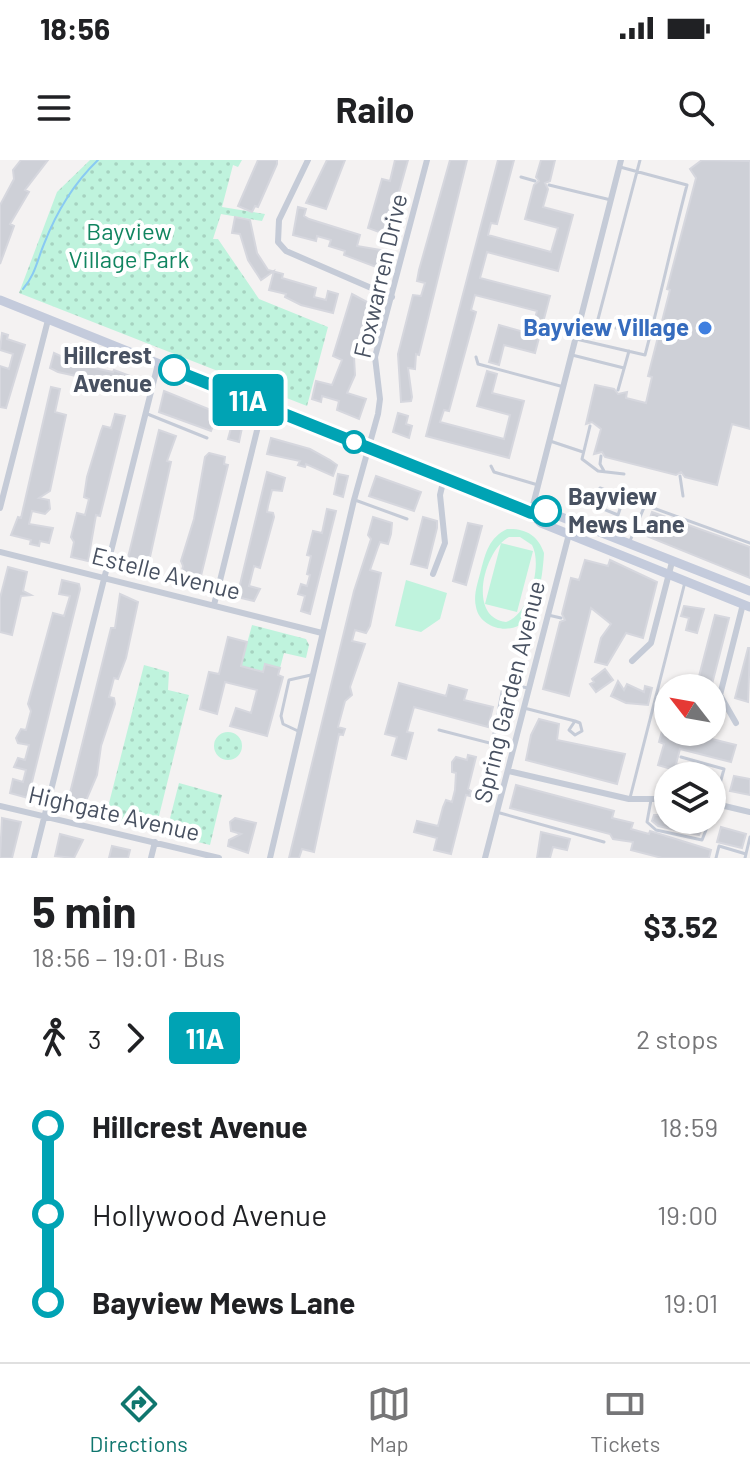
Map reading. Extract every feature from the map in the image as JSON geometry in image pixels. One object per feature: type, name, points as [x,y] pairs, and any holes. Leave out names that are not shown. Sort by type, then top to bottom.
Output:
[{"type":"main road","points":[[0,300],[531,513],[541,523],[747,606]]},
{"type":"main road","points":[[531,513],[546,511],[750,591]]},
{"type":"main road","points":[[569,534],[574,531],[591,537],[612,538]]},
{"type":"street","points":[[308,160],[279,220],[278,242],[286,251],[392,297]]},
{"type":"street","name":"Foxwarren Drive","points":[[270,858],[380,399],[375,357],[427,160]]},
{"type":"street","points":[[531,513],[620,163]]},
{"type":"street","points":[[0,508],[48,320]]},
{"type":"street","points":[[34,858],[158,364]]},
{"type":"street","points":[[214,605],[263,406]]},
{"type":"street","points":[[433,574],[445,543],[440,495],[444,478]]},
{"type":"street","name":"Spring Garden Avenue","points":[[485,858],[569,534]]},
{"type":"street","name":"Estelle Avenue","points":[[0,552],[322,633]]},
{"type":"street","points":[[632,661],[651,643],[672,562]]},
{"type":"street","points":[[736,723],[720,695],[747,606]]},
{"type":"street","points":[[508,771],[629,799],[654,800]]},
{"type":"street","name":"Highgate Avenue","points":[[0,806],[219,858]]},
{"type":"street","points":[[726,806],[750,812]]},
{"type":"street","points":[[151,858],[155,842]]},
{"type":"lane","points":[[640,160],[597,323],[650,337]]},
{"type":"lane","points":[[576,339],[645,355],[650,337],[687,185],[620,163]]},
{"type":"lane","points":[[521,177],[535,181]]},
{"type":"lane","points":[[549,185],[611,200]]},
{"type":"lane","points":[[618,390],[629,351]]},
{"type":"lane","points":[[572,355],[624,368]]},
{"type":"lane","points":[[476,357],[478,364],[564,387]]},
{"type":"lane","points":[[145,413],[207,438]]},
{"type":"lane","points":[[590,426],[582,459],[607,474],[624,474]]},
{"type":"lane","points":[[550,441],[583,452]]},
{"type":"lane","points":[[601,456],[600,464],[607,474]]},
{"type":"lane","points":[[491,466],[494,472],[504,477],[538,485]]},
{"type":"lane","points":[[680,476],[683,496]]},
{"type":"lane","points":[[624,497],[618,515],[591,504],[600,488],[750,543]]},
{"type":"lane","points":[[354,500],[407,519]]},
{"type":"lane","points":[[629,545],[645,505]]},
{"type":"lane","points":[[629,799],[685,582]]},
{"type":"lane","points":[[548,615],[561,618]]},
{"type":"lane","points":[[301,731],[283,724],[283,704],[289,680],[301,675],[315,675]]},
{"type":"lane","points":[[492,744],[503,687],[508,684],[529,688]]},
{"type":"lane","points":[[524,708],[575,721]]},
{"type":"lane","points":[[439,730],[513,749]]},
{"type":"lane","points":[[681,757],[699,762]]},
{"type":"lane","points":[[651,800],[647,822],[654,828]]},
{"type":"lane","points":[[497,812],[604,842]]},
{"type":"lane","points":[[674,834],[702,840],[704,834]]},
{"type":"lane","points":[[716,858],[719,846],[745,856],[750,837]]},
{"type":"green space","name":"Bayview Village Park","points":[[90,160],[242,160],[238,167],[233,165],[222,207],[265,214],[262,221],[221,214],[213,239],[218,239],[259,299],[328,327],[307,406],[19,293],[57,192]]},
{"type":"green space","points":[[507,529],[525,531],[534,537],[544,553],[540,588],[530,614],[520,625],[505,629],[484,621],[475,602],[487,551]],"holes":[[[509,537],[520,537],[532,545],[535,576],[521,610],[506,622],[494,617],[486,608],[484,582],[487,568],[500,544]]]},
{"type":"green space","points":[[501,543],[533,551],[517,612],[485,604]]},
{"type":"green space","points":[[406,580],[447,593],[440,619],[421,632],[395,626]]},
{"type":"green space","points":[[252,625],[306,639],[309,645],[306,658],[284,653],[280,668],[266,665],[262,671],[241,666]]},
{"type":"green space","points":[[144,665],[169,672],[168,690],[189,695],[155,832],[105,819]]},
{"type":"green space","points":[[228,732],[238,736],[242,746],[238,756],[228,760],[218,756],[214,746],[218,736]]},
{"type":"green space","points":[[179,783],[222,795],[210,845],[166,834]]},
{"type":"building","points":[[21,160],[48,160],[25,190],[29,192],[10,224],[14,226],[0,264],[0,205],[14,179],[13,170]]},
{"type":"building","points":[[258,160],[277,160],[277,164],[258,207],[255,206],[252,212],[238,206]]},
{"type":"building","points":[[327,160],[345,160],[326,209],[306,203]]},
{"type":"building","points":[[395,160],[408,160],[387,235],[368,228],[382,179],[390,181]]},
{"type":"building","points":[[450,160],[467,160],[419,355],[416,354],[415,369],[408,368],[411,401],[401,402],[398,354],[413,295],[421,296],[425,283],[417,281],[419,270]]},
{"type":"building","points":[[498,160],[514,160],[497,224],[491,223],[488,235],[551,252],[558,228],[525,219],[534,185],[539,181],[536,177],[541,160],[555,160],[550,181],[545,183],[548,189],[543,207],[573,215],[558,271],[487,252],[480,278],[550,296],[535,353],[504,345],[499,365],[489,362],[499,325],[531,334],[537,311],[475,295],[471,310],[476,312],[449,411],[444,410],[440,422],[504,439],[510,415],[477,406],[487,371],[497,374],[492,393],[524,401],[509,458],[426,436]]},
{"type":"building","name":"Bayview Village","points":[[702,160],[750,161],[750,429],[732,424],[717,485],[685,477],[681,472],[676,475],[605,457],[602,452],[594,454],[601,429],[592,422],[586,424],[595,385],[614,389],[618,394],[627,392],[626,398],[646,403],[652,377],[648,376],[670,290],[667,289],[696,178],[690,169]]},
{"type":"building","points":[[298,207],[306,209],[304,216],[309,219],[360,235],[357,246],[387,251],[384,270],[344,255],[345,251],[329,246],[331,240],[317,236],[316,241],[293,235]]},
{"type":"building","points":[[235,217],[250,220],[257,253],[268,270],[273,271],[261,280],[248,260],[240,234],[232,233]]},
{"type":"building","points":[[274,272],[283,274],[282,278],[316,288],[314,297],[326,300],[328,291],[338,294],[333,313],[301,305],[285,297],[286,294],[269,290]]},
{"type":"building","points":[[352,294],[369,303],[360,333],[363,334],[354,357],[355,375],[347,393],[366,399],[359,419],[337,410],[339,401],[322,396],[321,402],[312,399],[316,381],[332,385],[342,360],[333,356]]},
{"type":"building","points":[[2,333],[8,335],[7,339],[25,345],[6,408],[0,407],[0,366],[9,369],[13,354],[0,350]]},
{"type":"building","points":[[54,353],[80,365],[114,370],[138,379],[135,393],[108,382],[102,386],[93,384],[94,380],[58,372],[50,368]]},
{"type":"building","points":[[51,387],[60,389],[55,412],[66,415],[50,491],[39,498],[49,500],[50,509],[45,514],[32,511],[29,524],[53,528],[49,543],[40,541],[39,546],[30,544],[31,540],[11,535],[18,517],[21,518]]},
{"type":"building","points":[[164,391],[243,423],[239,442],[228,439],[231,428],[214,423],[211,431],[159,412]]},
{"type":"building","points":[[398,413],[408,416],[406,424],[412,426],[409,438],[393,432]]},
{"type":"building","points":[[115,414],[125,416],[100,516],[96,515],[88,561],[71,557],[74,542],[71,537],[77,513],[85,515],[89,499],[84,497],[87,477],[101,431],[103,426],[111,428]]},
{"type":"building","points":[[159,430],[176,436],[167,461],[171,462],[146,575],[125,570]]},
{"type":"building","points":[[271,438],[310,449],[330,460],[337,465],[333,476],[306,464],[305,467],[298,465],[300,461],[267,454]]},
{"type":"building","points":[[209,453],[225,457],[224,464],[228,465],[198,588],[179,583],[183,566],[181,561],[194,519],[205,457]]},
{"type":"building","points":[[267,472],[285,478],[282,491],[272,490],[267,512],[273,513],[274,517],[260,568],[254,566],[249,586],[260,589],[254,601],[237,597]]},
{"type":"building","points":[[338,474],[348,476],[343,497],[334,494]]},
{"type":"building","points":[[376,476],[421,492],[414,511],[369,496]]},
{"type":"building","points":[[327,509],[336,511],[310,614],[301,611],[305,596],[298,594],[301,584],[307,586],[310,575],[307,574],[311,556],[307,555],[313,531],[322,533]]},
{"type":"building","points":[[652,512],[750,547],[750,578],[644,535]]},
{"type":"building","points":[[373,517],[392,523],[391,534],[388,544],[380,542],[370,570],[381,573],[370,626],[366,633],[355,630],[352,641],[365,644],[350,687],[352,695],[345,701],[338,727],[345,729],[343,735],[339,734],[314,852],[302,849],[299,858],[289,858],[354,591],[371,539],[368,535]]},
{"type":"building","points":[[423,517],[437,521],[427,568],[411,564]]},
{"type":"building","points":[[468,523],[482,526],[466,585],[453,581]]},
{"type":"building","points":[[585,560],[608,566],[610,560],[657,582],[643,638],[626,633],[607,665],[595,662],[601,638],[611,624],[591,608],[569,696],[543,689],[560,622],[565,620],[562,614],[571,578],[579,580]]},
{"type":"building","points":[[8,567],[27,572],[23,591],[31,595],[21,596],[12,635],[0,632],[0,598]]},
{"type":"building","points":[[62,580],[79,584],[80,589],[28,798],[10,793],[13,779],[23,782],[26,770],[14,767],[18,758],[25,760],[29,745],[18,743],[16,738],[21,729],[26,730],[31,711],[28,704],[53,613],[64,616],[70,596],[59,594]]},
{"type":"building","points":[[120,594],[138,602],[126,658],[118,679],[114,678],[109,697],[114,698],[115,704],[101,746],[97,775],[82,810],[67,805],[111,628],[115,628]]},
{"type":"building","points":[[684,606],[704,609],[697,633],[686,630],[689,618],[681,616]]},
{"type":"building","points":[[715,615],[729,618],[715,674],[700,674]]},
{"type":"building","points":[[228,637],[247,642],[241,666],[263,672],[265,664],[280,668],[278,675],[283,677],[267,736],[230,726],[236,708],[251,713],[257,690],[225,682],[217,714],[200,709],[209,672],[219,674]]},
{"type":"building","points":[[750,648],[748,702],[735,698]]},
{"type":"building","points":[[605,669],[613,680],[596,692],[590,684]]},
{"type":"building","points":[[618,681],[624,690],[627,684],[644,692],[645,686],[652,688],[648,705],[626,703],[611,696]]},
{"type":"building","points":[[399,683],[446,696],[449,685],[467,690],[464,700],[493,707],[488,727],[414,707],[407,732],[413,733],[406,759],[392,755],[397,737],[385,734]]},
{"type":"building","points":[[539,719],[559,724],[557,740],[625,754],[617,784],[526,760],[531,735]]},
{"type":"building","points":[[726,742],[736,745],[731,762],[680,749],[677,762],[659,762],[663,746],[726,746]]},
{"type":"building","points":[[468,755],[476,757],[468,789],[471,791],[470,796],[466,795],[451,854],[434,850],[437,838],[414,832],[417,821],[438,826],[446,800],[452,802],[455,790],[456,773],[452,772],[452,762],[456,757],[467,760]]},
{"type":"building","points":[[734,776],[750,779],[750,795],[730,791]]},
{"type":"building","points":[[516,785],[614,811],[612,818],[633,823],[631,829],[649,834],[650,831],[711,850],[709,858],[662,858],[631,850],[633,842],[613,839],[610,834],[510,808]]},
{"type":"building","points":[[2,818],[21,822],[12,858],[0,858]]},
{"type":"building","points":[[235,818],[256,823],[248,853],[228,846],[229,840],[241,834],[231,831],[230,822]]},
{"type":"building","points":[[726,828],[746,834],[742,848],[717,842],[719,834],[726,834]]},
{"type":"building","points":[[541,832],[570,839],[567,850],[553,847],[550,858],[537,858]]},
{"type":"building","points":[[60,834],[83,840],[74,858],[55,856]]},
{"type":"building","points":[[112,846],[130,850],[128,858],[109,858]]},
{"type":"waterway","points":[[23,289],[60,210],[81,178],[98,160]]},
{"type":"bus line","name":"11A","points":[[174,370],[531,513],[546,511]]},
{"type":"place","name":"Bayview Village","points":[[705,328]]},
{"type":"place","name":"Hillcrest Avenue","points":[[174,370]]},
{"type":"place","name":"Bayview Mews Lane","points":[[546,511]]}]
